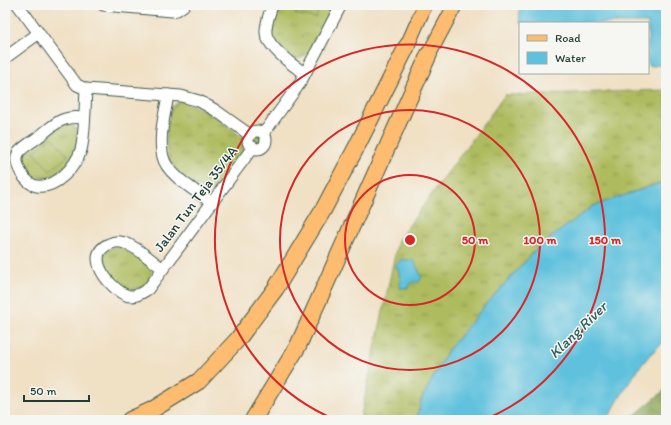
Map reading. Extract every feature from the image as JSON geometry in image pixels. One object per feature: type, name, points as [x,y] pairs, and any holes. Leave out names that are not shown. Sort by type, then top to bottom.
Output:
[{"type":"highway","points":[[130,420],[152,410],[200,381],[247,327],[276,288],[322,212],[407,46]]},
{"type":"highway","points":[[253,420],[298,346],[429,54]]},
{"type":"main road","points":[[407,46],[425,5]]},
{"type":"main road","points":[[429,54],[455,5]]},
{"type":"street","points":[[18,5],[77,86],[86,89],[181,96],[199,101],[250,135]]},
{"type":"street","points":[[103,5],[172,11],[177,10],[184,5]]},
{"type":"street","points":[[272,5],[265,32],[268,40],[299,70],[305,73]]},
{"type":"street","points":[[264,133],[300,83],[341,5]]},
{"type":"street","points":[[5,58],[39,33]]},
{"type":"street","points":[[84,118],[61,119],[19,152],[17,162],[26,180],[36,186],[48,185],[57,181],[68,171],[81,149],[84,118],[86,89]]},
{"type":"street","points":[[168,95],[163,124],[163,158],[180,180],[212,203]]},
{"type":"street","points":[[257,131],[264,133],[266,139],[264,146],[258,149],[253,147],[248,140],[250,135],[257,131]]},
{"type":"street","name":"Jalan Tun Teja 35/4A","points":[[163,269],[127,244],[116,241],[105,246],[98,254],[97,261],[100,269],[120,293],[130,296],[139,295],[148,289],[163,269],[212,203],[253,147]]},
{"type":"green space","points":[[278,5],[334,5],[311,50],[302,58],[295,58],[286,52],[279,46],[273,36],[272,26]]},
{"type":"green space","points":[[297,5],[319,5],[316,18],[295,14]]},
{"type":"green space","points":[[666,90],[666,181],[593,206],[538,247],[482,309],[448,350],[421,400],[417,420],[360,420],[398,240],[505,95]]},
{"type":"green space","points":[[181,101],[211,113],[242,137],[243,152],[215,190],[201,189],[188,181],[176,170],[167,154],[166,141],[170,113],[173,106]]},
{"type":"green space","points":[[69,123],[76,130],[78,140],[74,152],[67,163],[58,172],[47,177],[36,177],[26,170],[22,162],[25,154],[62,125]]},
{"type":"green space","points":[[256,135],[260,135],[262,136],[262,144],[256,145],[253,142],[253,138]]},
{"type":"green space","points":[[52,137],[68,156],[50,171],[34,152]]},
{"type":"green space","points":[[113,247],[123,248],[149,265],[151,277],[142,288],[126,289],[117,282],[103,266],[102,260],[105,252]]},
{"type":"green space","points":[[666,389],[666,420],[629,420]]},
{"type":"water","points":[[519,5],[666,5],[666,65],[649,66],[649,22],[520,22]]},
{"type":"water","name":"Klang River","points":[[666,181],[666,340],[640,367],[607,420],[417,420],[421,400],[448,350],[482,309],[538,247],[593,206]]},
{"type":"water","points":[[401,259],[414,261],[422,277],[419,282],[412,282],[408,288],[400,288],[400,275],[396,266]]}]
